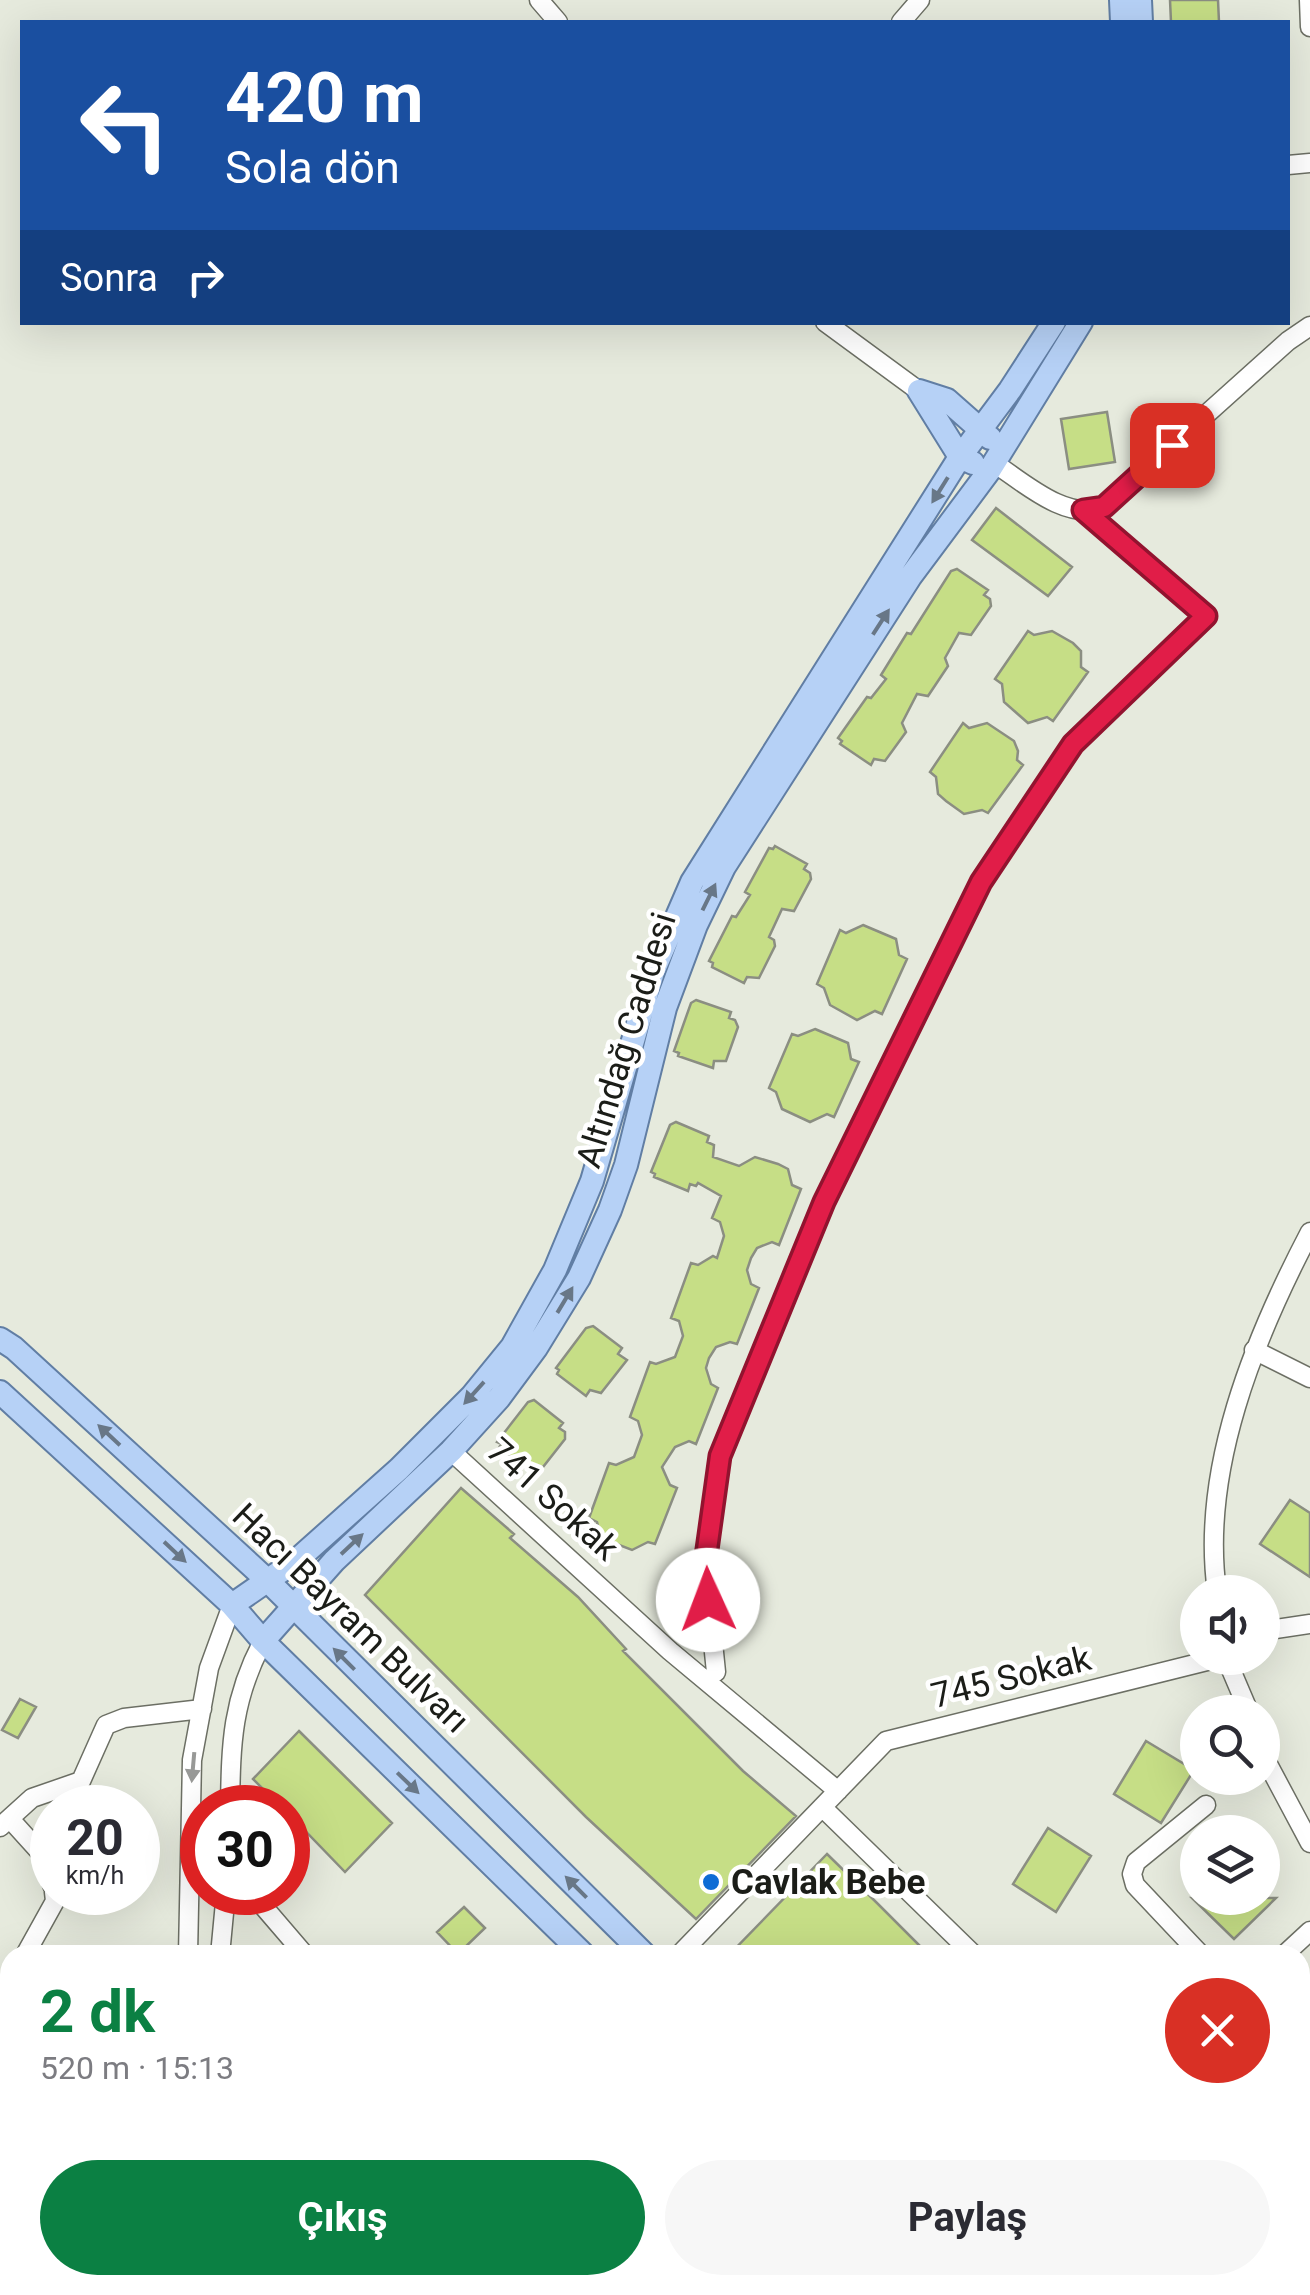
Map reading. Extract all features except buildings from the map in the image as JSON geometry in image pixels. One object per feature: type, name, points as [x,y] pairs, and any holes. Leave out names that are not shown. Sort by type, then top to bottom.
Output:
[{"type":"main road","name":"Altındağ Caddesi","points":[[232,1604],[323,1539],[399,1469],[472,1396],[518,1338],[555,1270],[592,1180],[652,972],[685,895],[707,854],[960,457],[1052,325]]},
{"type":"main road","name":"Altındağ Caddesi","points":[[263,1641],[334,1561],[451,1451],[519,1374],[590,1254],[626,1166],[675,977],[724,868],[910,577],[995,462],[1079,325]]},
{"type":"main road","points":[[919,392],[948,400],[982,429],[995,462],[960,457],[919,392]]},
{"type":"main road","name":"Hacı Bayram Bulvarı","points":[[0,1340],[14,1348],[267,1580],[636,1945]]},
{"type":"main road","name":"Hacı Bayram Bulvarı","points":[[0,1392],[232,1604],[263,1641],[574,1945]]},
{"type":"street","points":[[538,0],[556,20]]},
{"type":"street","points":[[903,20],[920,0]]},
{"type":"street","points":[[1309,0],[1310,28]]},
{"type":"street","points":[[828,325],[919,392]]},
{"type":"street","points":[[1083,510],[1104,507],[1264,361],[1310,326]]},
{"type":"street","points":[[716,1672],[705,1564],[720,1456],[824,1202],[981,882],[1073,744],[1206,616],[1083,510],[1056,502],[995,462]]},
{"type":"street","points":[[1216,1575],[1213,1522],[1226,1450],[1254,1350],[1310,1232]]},
{"type":"street","points":[[1254,1350],[1310,1378]]},
{"type":"street","name":"741 Sokak","points":[[451,1451],[670,1650],[838,1791]]},
{"type":"street","points":[[188,1945],[192,1760],[210,1668],[232,1604]]},
{"type":"street","points":[[1280,1628],[1310,1624]]},
{"type":"street","points":[[231,1785],[232,1729],[247,1672],[263,1641]]},
{"type":"street","name":"745 Sokak","points":[[688,1945],[886,1741],[1180,1668]]},
{"type":"street","points":[[30,1845],[5,1823],[32,1798],[81,1781],[106,1724],[202,1708]]},
{"type":"street","points":[[1280,1786],[1310,1842]]},
{"type":"street","points":[[1191,1945],[1135,1886],[1132,1874],[1136,1862],[1206,1806]]},
{"type":"street","points":[[822,1807],[964,1945]]},
{"type":"street","points":[[31,1945],[47,1915]]},
{"type":"street","points":[[221,1945],[224,1915]]},
{"type":"street","points":[[269,1915],[292,1945]]},
{"type":"place","name":"Cavlak Bebe","points":[[711,1882]]},
{"type":"route","points":[[708,1600],[705,1564],[720,1456],[824,1202],[981,882],[1073,744],[1206,616],[1083,510],[1104,507],[1172,445]]}]
